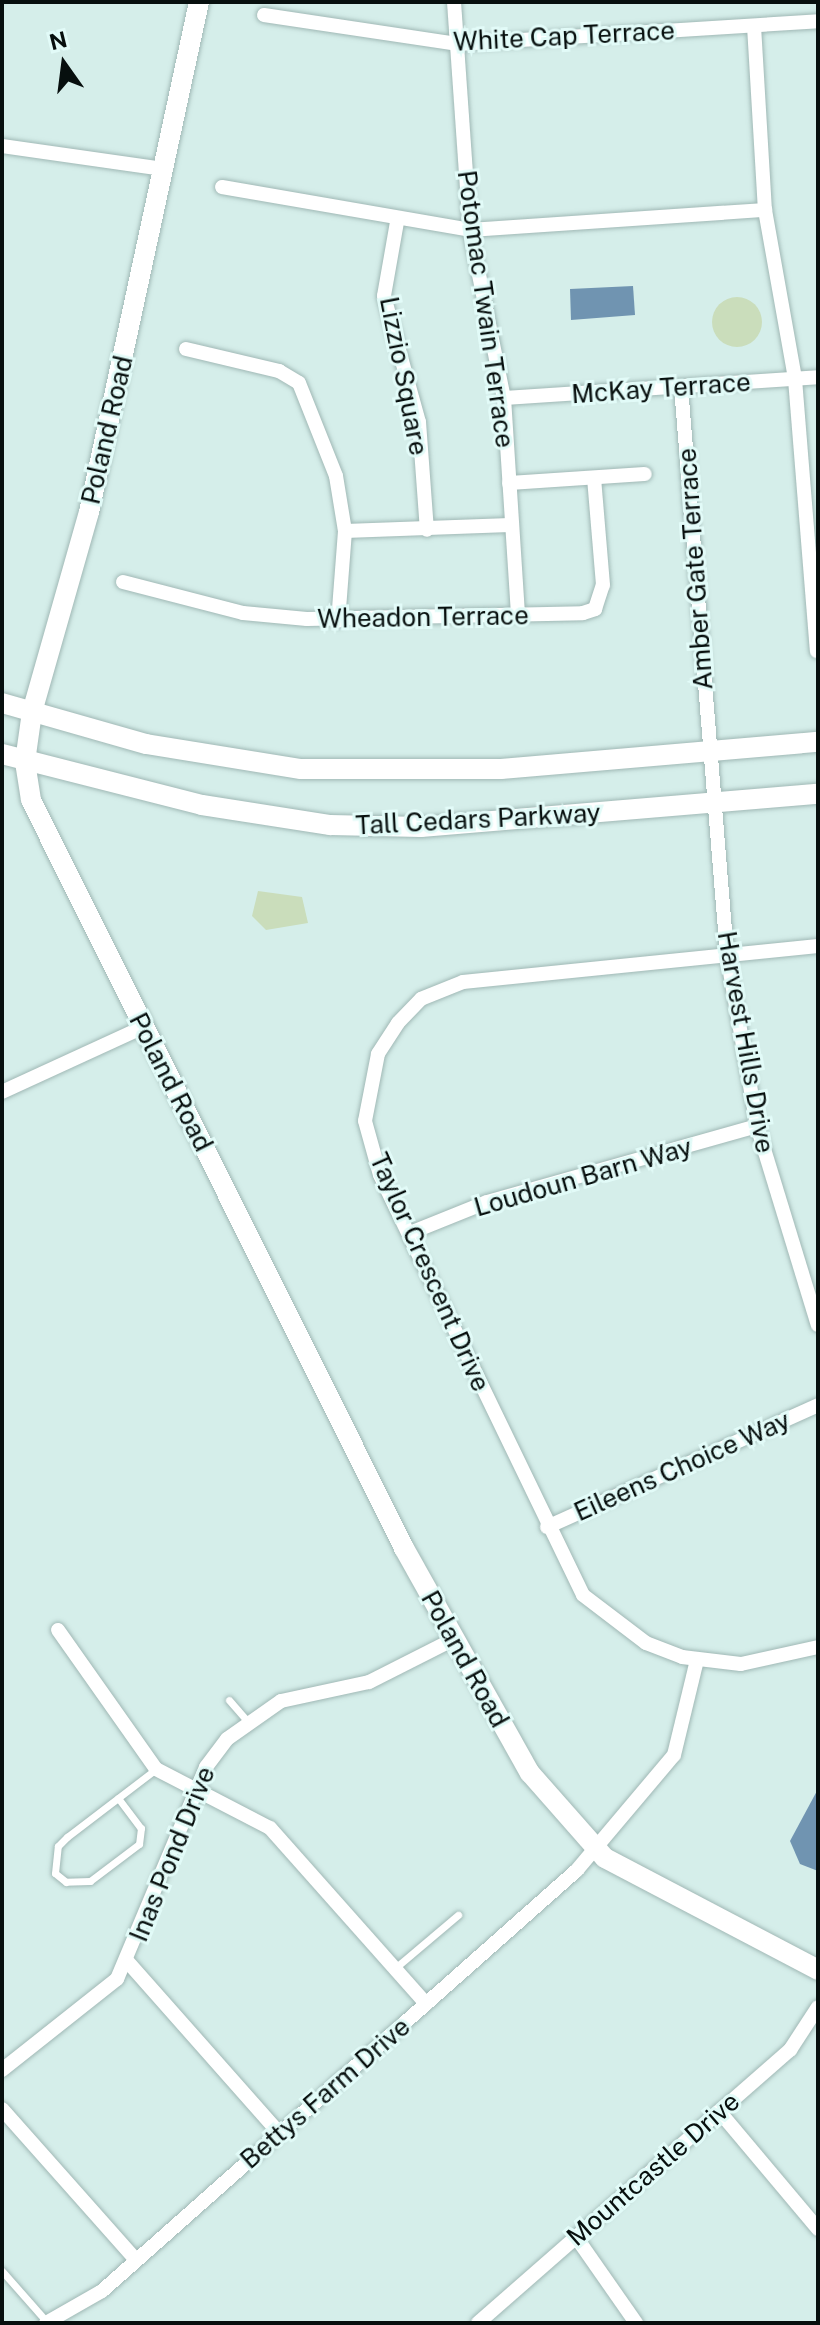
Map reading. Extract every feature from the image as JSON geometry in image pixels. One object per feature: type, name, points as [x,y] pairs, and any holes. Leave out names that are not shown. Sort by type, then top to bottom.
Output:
[{"type":"street","name":"Poland Road","points":[[199,2],[89,512],[32,712],[25,762],[39,822],[454,1639],[530,1773],[596,1850],[818,1970]]},
{"type":"street","name":"Potomac Twain Terrace","points":[[454,2],[470,230],[504,398],[518,616]]},
{"type":"street","name":"White Cap Terrace","points":[[264,15],[457,44],[818,21]]},
{"type":"street","points":[[754,26],[765,210],[795,379],[811,496],[817,651]]},
{"type":"street","points":[[2,146],[163,169]]},
{"type":"street","points":[[222,187],[397,222],[470,230],[765,210]]},
{"type":"street","name":"Lizzio Square","points":[[397,222],[384,296],[419,422],[427,530]]},
{"type":"street","points":[[186,349],[269,368],[299,383],[336,476],[345,531],[338,621]]},
{"type":"street","name":"McKay Terrace","points":[[504,398],[818,377]]},
{"type":"street","name":"Amber Gate Terrace","points":[[681,387],[709,752]]},
{"type":"street","points":[[509,483],[645,474]]},
{"type":"street","name":"Wheadon Terrace","points":[[123,582],[243,613],[338,621],[518,616],[595,609],[603,585],[594,478]]},
{"type":"street","points":[[345,531],[510,525]]},
{"type":"street","name":"Tall Cedars Parkway","points":[[2,703],[146,744],[301,769],[501,769],[818,742]]},
{"type":"street","name":"Harvest Hills Drive","points":[[709,752],[727,955],[757,1126],[818,1325]]},
{"type":"street","name":"Tall Cedars Parkway","points":[[2,754],[202,805],[330,825],[421,827],[818,794]]},
{"type":"street","name":"Taylor Crescent Drive","points":[[818,946],[527,972],[463,982],[421,999],[378,1054],[365,1121],[380,1175],[547,1527],[583,1595],[646,1643],[697,1660],[764,1662],[818,1647]]},
{"type":"street","points":[[2,1092],[143,1027]]},
{"type":"street","name":"Loudoun Barn Way","points":[[410,1233],[487,1202],[757,1126]]},
{"type":"street","name":"Eileens Choice Way","points":[[547,1527],[818,1405]]},
{"type":"street","points":[[58,1630],[156,1769],[270,1828],[426,2004]]},
{"type":"street","name":"Inas Pond Drive","points":[[2,2070],[93,2004],[127,1961],[214,1752],[247,1721],[281,1701],[395,1672],[454,1639]]},
{"type":"street","name":"Bettys Farm Drive","points":[[46,2323],[79,2309],[136,2260],[596,1850],[674,1755],[697,1660]]},
{"type":"street","points":[[127,1961],[279,2133]]},
{"type":"street","name":"Mountcastle Drive","points":[[478,2323],[790,2050],[818,2007]]},
{"type":"street","points":[[2,2109],[136,2260]]},
{"type":"street","points":[[719,2111],[818,2229]]},
{"type":"street","points":[[576,2237],[636,2323]]},
{"type":"lane","points":[[229,1700],[247,1721]]},
{"type":"lane","points":[[118,1798],[141,1828],[139,1844],[90,1881],[66,1882],[55,1873],[58,1846],[118,1798],[156,1769]]},
{"type":"lane","points":[[394,1969],[458,1915]]},
{"type":"lane","points":[[2,2271],[46,2323]]},
{"type":"green space","points":[[737,297],[754,305],[762,322],[754,339],[737,347],[720,339],[712,322],[720,305]]},
{"type":"green space","points":[[258,891],[302,897],[308,923],[266,930],[252,916]]},
{"type":"water","points":[[633,286],[635,315],[571,320],[570,289]]},
{"type":"water","points":[[818,1789],[818,1871],[800,1864],[790,1841]]}]
